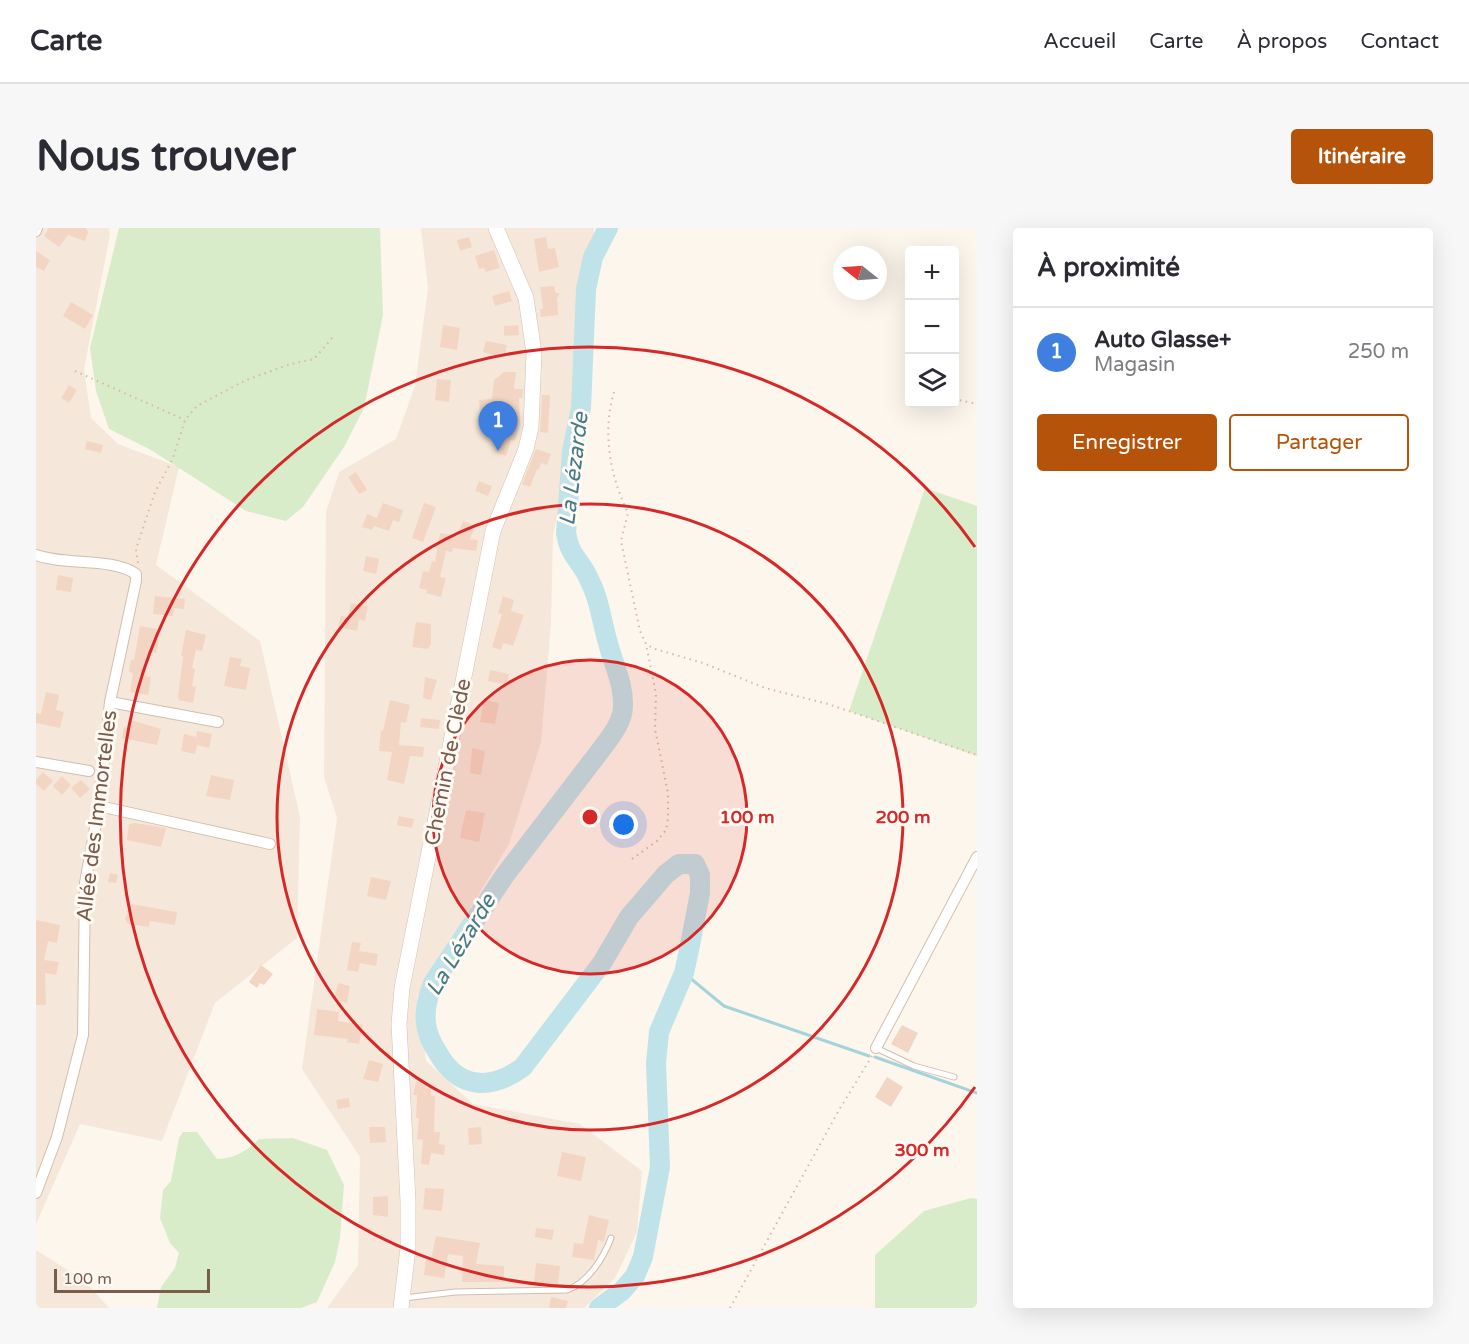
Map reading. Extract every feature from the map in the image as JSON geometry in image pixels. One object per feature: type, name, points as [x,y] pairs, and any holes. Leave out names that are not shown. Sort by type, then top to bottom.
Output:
[{"type":"main road","name":"Chemin de Clède","points":[[401,1303],[408,1248],[399,1024],[402,988],[493,531],[526,449],[531,427],[534,353],[526,298],[496,228]]},
{"type":"street","points":[[36,555],[72,563],[100,563],[136,574]]},
{"type":"street","name":"Allée des Immortelles","points":[[36,1193],[57,1137],[83,1035],[85,883],[99,806],[110,702],[136,574]]},
{"type":"street","points":[[110,702],[218,722]]},
{"type":"street","points":[[36,762],[89,771]]},
{"type":"street","points":[[99,806],[270,844]]},
{"type":"street","points":[[876,1048],[977,857]]},
{"type":"lane","points":[[876,1048],[914,1066],[954,1077]]},
{"type":"lane","points":[[401,1303],[455,1292],[576,1288],[604,1256],[611,1238]]},
{"type":"path","points":[[136,574],[139,569],[136,549],[155,492],[179,442],[185,420],[197,406],[246,380],[291,364],[314,359],[332,338]]},
{"type":"path","points":[[75,371],[185,420]]},
{"type":"path","points":[[614,392],[607,415],[609,448],[618,494],[628,513],[621,541],[656,694],[655,729],[668,793],[666,830],[657,841],[632,859]]},
{"type":"path","points":[[959,400],[977,404]]},
{"type":"path","points":[[646,644],[655,649],[703,663],[765,688],[828,704],[977,755]]},
{"type":"path","points":[[730,1308],[876,1048]]},
{"type":"shaded area","points":[[36,228],[109,228],[110,235],[84,369],[91,418],[118,444],[179,467],[156,565],[260,641],[300,817],[297,938],[215,1003],[162,1141],[80,1124],[36,1224]]},
{"type":"shaded area","points":[[421,228],[594,228],[583,350],[581,408],[553,535],[551,624],[541,742],[509,844],[417,997],[426,1061],[473,1104],[580,1124],[642,1171],[637,1232],[615,1278],[584,1308],[327,1308],[358,1265],[360,1157],[302,1069],[337,818],[324,777],[326,512],[339,472],[396,439],[415,386],[428,288]]},
{"type":"shaded area","points":[[36,1250],[85,1281],[109,1308],[36,1308]]},
{"type":"green space","points":[[119,228],[380,228],[383,315],[364,408],[344,447],[303,507],[286,521],[246,511],[151,450],[109,429],[96,391],[90,348]]},
{"type":"green space","points":[[925,488],[977,506],[977,756],[849,711]]},
{"type":"green space","points":[[183,1132],[197,1132],[217,1159],[240,1153],[259,1139],[293,1138],[327,1150],[344,1185],[340,1238],[335,1262],[317,1302],[301,1308],[157,1308],[161,1287],[175,1268],[179,1253],[170,1243],[160,1218],[163,1190],[171,1181],[179,1138]]},
{"type":"green space","points":[[971,1198],[977,1199],[977,1308],[875,1308],[875,1255],[924,1211]]},
{"type":"building","points":[[49,228],[86,228],[88,232],[85,241],[68,235],[59,247],[44,236]]},
{"type":"building","points":[[469,237],[472,247],[460,251],[457,240]]},
{"type":"building","points":[[546,237],[548,249],[555,248],[559,267],[539,272],[534,239]]},
{"type":"building","points":[[494,250],[500,268],[486,272],[484,268],[479,269],[475,256]]},
{"type":"building","points":[[36,251],[50,260],[44,271],[36,267]]},
{"type":"building","points":[[554,286],[555,292],[560,294],[557,298],[558,315],[541,317],[540,309],[543,309],[540,287]]},
{"type":"building","points":[[509,291],[512,301],[495,306],[492,296]]},
{"type":"building","points":[[71,302],[93,315],[85,329],[63,316]]},
{"type":"building","points":[[443,325],[460,328],[457,350],[440,347]]},
{"type":"building","points":[[518,325],[519,335],[504,336],[504,326]]},
{"type":"building","points":[[486,341],[507,345],[505,354],[502,357],[483,352]]},
{"type":"building","points":[[504,372],[516,372],[514,389],[523,389],[522,398],[519,398],[520,422],[515,441],[511,440],[506,456],[495,452],[501,420],[495,420],[496,415],[484,416],[484,410],[480,410],[479,400],[492,399],[494,380]]},
{"type":"building","points":[[437,379],[451,380],[449,402],[435,400]]},
{"type":"building","points":[[69,385],[77,390],[69,403],[61,398]]},
{"type":"building","points":[[542,395],[550,395],[548,433],[540,432]]},
{"type":"building","points":[[87,441],[103,445],[101,453],[85,449]]},
{"type":"building","points":[[536,449],[551,454],[547,465],[541,463],[539,470],[537,469],[530,487],[522,484]]},
{"type":"building","points":[[356,472],[367,490],[359,494],[348,477]]},
{"type":"building","points":[[479,481],[492,486],[488,496],[475,491]]},
{"type":"building","points":[[383,503],[403,510],[399,522],[393,520],[389,531],[374,526],[372,530],[362,527],[367,514],[377,518]]},
{"type":"building","points":[[424,503],[436,507],[423,542],[412,538]]},
{"type":"building","points":[[463,521],[475,526],[470,539],[478,540],[476,551],[453,548],[452,552],[446,551],[440,577],[446,578],[441,597],[426,593],[427,590],[419,588],[423,571],[429,572],[432,561],[435,562],[440,533],[457,536]]},
{"type":"building","points":[[366,556],[379,559],[376,574],[363,571]]},
{"type":"building","points":[[58,575],[73,578],[71,592],[56,590]]},
{"type":"building","points":[[155,596],[185,599],[184,609],[174,608],[173,616],[153,614]]},
{"type":"building","points":[[503,596],[514,600],[511,611],[524,615],[513,646],[503,643],[501,650],[492,647],[502,614],[498,613]]},
{"type":"building","points":[[351,603],[368,606],[365,621],[359,619],[357,631],[338,627],[341,616],[348,617]]},
{"type":"building","points":[[416,622],[431,624],[431,644],[428,649],[412,647]]},
{"type":"building","points":[[140,626],[157,629],[156,639],[159,640],[156,653],[149,652],[145,676],[151,677],[148,695],[130,692],[133,673],[129,672],[131,660],[134,660]]},
{"type":"building","points":[[186,630],[206,635],[202,651],[196,650],[192,668],[195,669],[192,686],[196,687],[193,703],[179,700],[178,697],[183,656],[181,656]]},
{"type":"building","points":[[230,657],[242,659],[240,666],[250,668],[246,690],[224,686]]},
{"type":"building","points":[[490,670],[509,674],[507,685],[488,681]]},
{"type":"building","points":[[425,677],[437,680],[431,700],[423,698]]},
{"type":"building","points":[[46,692],[59,695],[56,710],[64,712],[60,728],[36,723],[36,713],[41,714]]},
{"type":"building","points":[[390,700],[410,705],[406,723],[401,722],[399,745],[424,747],[423,757],[410,756],[404,784],[387,780],[392,752],[379,751],[381,730],[383,731]]},
{"type":"building","points":[[484,700],[499,703],[495,724],[480,722]]},
{"type":"building","points":[[421,718],[440,720],[439,729],[420,727]]},
{"type":"building","points":[[131,720],[161,729],[157,745],[122,738],[124,727],[129,728]]},
{"type":"building","points":[[197,731],[212,734],[209,748],[197,745],[195,754],[181,751],[184,734],[196,737]]},
{"type":"building","points":[[472,748],[485,751],[481,775],[470,773]]},
{"type":"building","points":[[43,772],[53,781],[44,791],[36,784],[36,780]]},
{"type":"building","points":[[211,775],[234,780],[230,800],[206,796]]},
{"type":"building","points":[[62,776],[71,785],[62,795],[53,786]]},
{"type":"building","points":[[81,780],[90,789],[80,798],[71,788]]},
{"type":"building","points":[[466,810],[485,813],[479,842],[460,838]]},
{"type":"building","points":[[399,816],[414,819],[412,828],[397,825]]},
{"type":"building","points":[[129,824],[166,828],[161,847],[127,840]]},
{"type":"building","points":[[110,873],[118,875],[116,883],[108,882]]},
{"type":"building","points":[[371,877],[391,881],[386,900],[367,896]]},
{"type":"building","points":[[131,904],[177,912],[175,925],[150,921],[149,927],[128,924],[125,919]]},
{"type":"building","points":[[36,920],[60,925],[57,943],[48,941],[44,960],[59,962],[56,975],[45,973],[46,1005],[36,1005]]},
{"type":"building","points":[[352,942],[361,943],[359,951],[378,954],[376,966],[360,963],[358,972],[347,970]]},
{"type":"building","points":[[261,965],[273,974],[264,985],[260,983],[257,988],[249,982]]},
{"type":"building","points":[[338,983],[350,986],[347,1003],[334,1000]]},
{"type":"building","points":[[317,1009],[339,1012],[338,1021],[363,1025],[359,1044],[347,1042],[348,1039],[314,1035]]},
{"type":"building","points":[[902,1025],[918,1033],[908,1053],[891,1044]]},
{"type":"building","points":[[369,1060],[383,1064],[378,1082],[363,1079]]},
{"type":"building","points":[[887,1077],[903,1087],[891,1107],[875,1097]]},
{"type":"building","points":[[416,1082],[426,1082],[426,1088],[431,1087],[431,1096],[435,1096],[434,1132],[440,1132],[439,1144],[445,1145],[444,1155],[431,1153],[429,1165],[421,1164],[423,1140],[417,1139],[419,1118],[416,1118],[417,1095],[413,1095]]},
{"type":"building","points":[[349,1098],[350,1107],[338,1109],[336,1100]]},
{"type":"building","points":[[369,1127],[385,1127],[386,1142],[370,1143]]},
{"type":"building","points":[[481,1127],[482,1144],[469,1145],[468,1128]]},
{"type":"building","points":[[562,1152],[586,1157],[581,1181],[557,1176]]},
{"type":"building","points":[[425,1188],[444,1189],[442,1211],[423,1209]]},
{"type":"building","points":[[388,1196],[388,1217],[373,1215],[373,1197]]},
{"type":"building","points":[[589,1215],[609,1220],[604,1241],[598,1240],[594,1260],[572,1257],[574,1243],[583,1244]]},
{"type":"building","points":[[536,1228],[554,1230],[552,1240],[535,1237]]},
{"type":"building","points":[[436,1236],[480,1243],[476,1264],[504,1266],[504,1282],[462,1282],[463,1256],[448,1254],[444,1278],[424,1275],[426,1259],[431,1260]]},
{"type":"building","points":[[536,1263],[560,1266],[558,1285],[534,1282]]},
{"type":"building","points":[[551,1297],[568,1301],[566,1308],[549,1308]]},
{"type":"waterway","name":"La Lézarde","points":[[599,1308],[622,1291],[635,1276],[643,1257],[660,1167],[656,1063],[659,1032],[684,973],[689,950],[700,893],[700,875],[695,864],[679,864],[666,874],[629,917],[602,963],[523,1067],[511,1075],[487,1083],[476,1083],[455,1074],[446,1065],[432,1042],[427,1027],[426,1013],[433,983],[505,875],[610,738],[623,712],[620,682],[598,602],[585,571],[572,552],[566,533],[572,451],[581,408],[586,289],[593,257],[608,228]]},
{"type":"waterway","points":[[684,973],[724,1006],[869,1056]]},
{"type":"waterway","points":[[875,1057],[977,1093]]},
{"type":"place","name":"Auto Glasse+","points":[[498,451]]}]
